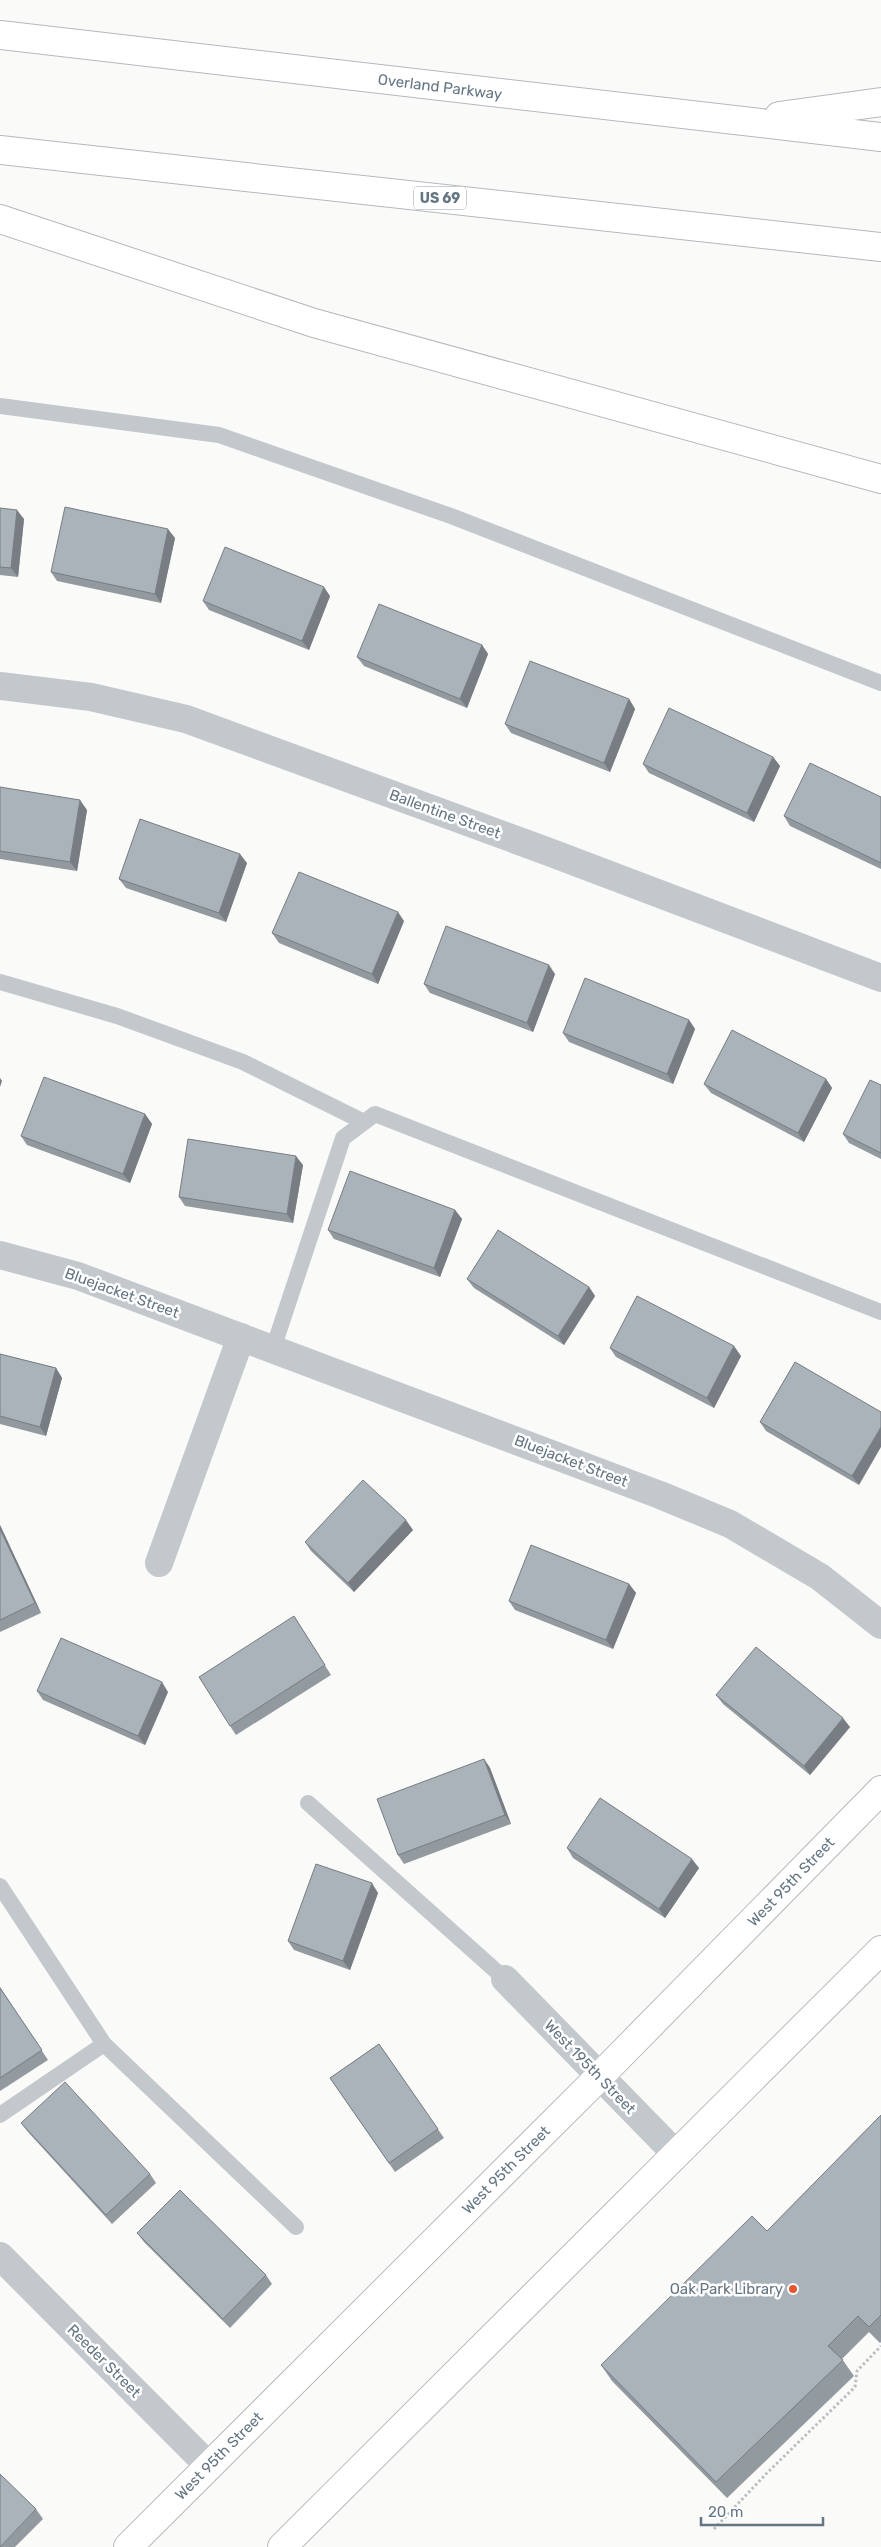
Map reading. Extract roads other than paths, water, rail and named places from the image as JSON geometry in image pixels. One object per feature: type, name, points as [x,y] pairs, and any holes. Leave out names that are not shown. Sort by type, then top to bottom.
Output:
[{"type":"main road","name":"Overland Parkway","points":[[0,35],[738,122],[881,137]]},
{"type":"main road","points":[[738,122],[881,102]]},
{"type":"main road","name":"US 69","points":[[0,150],[881,247]]},
{"type":"main road","points":[[0,218],[314,323],[881,480]]},
{"type":"main road","name":"West 95th Street","points":[[128,2547],[600,2076],[881,1790]]},
{"type":"main road","points":[[282,2547],[881,1950]]},
{"type":"street","name":"Ballentine Street","points":[[0,686],[91,696],[186,719],[549,852],[881,978]]},
{"type":"street","name":"Bluejacket Street","points":[[0,1255],[78,1276],[660,1495],[730,1524],[820,1577],[881,1625]]},
{"type":"street","points":[[158,1562],[241,1337]]},
{"type":"street","name":"West 195th Street","points":[[505,1979],[676,2154]]},
{"type":"street","name":"Reeder Street","points":[[0,2256],[209,2466]]},
{"type":"lane","points":[[0,406],[219,435],[451,516],[881,682]]},
{"type":"lane","points":[[0,982],[117,1016],[242,1062],[364,1122]]},
{"type":"lane","points":[[273,1349],[343,1138],[375,1114],[881,1312]]},
{"type":"lane","points":[[308,1803],[505,1979]]},
{"type":"lane","points":[[0,1886],[104,2044],[296,2227]]},
{"type":"lane","points":[[0,2115],[104,2044]]},
{"type":"place","name":"Oak Park Library","points":[[793,2289]]}]
